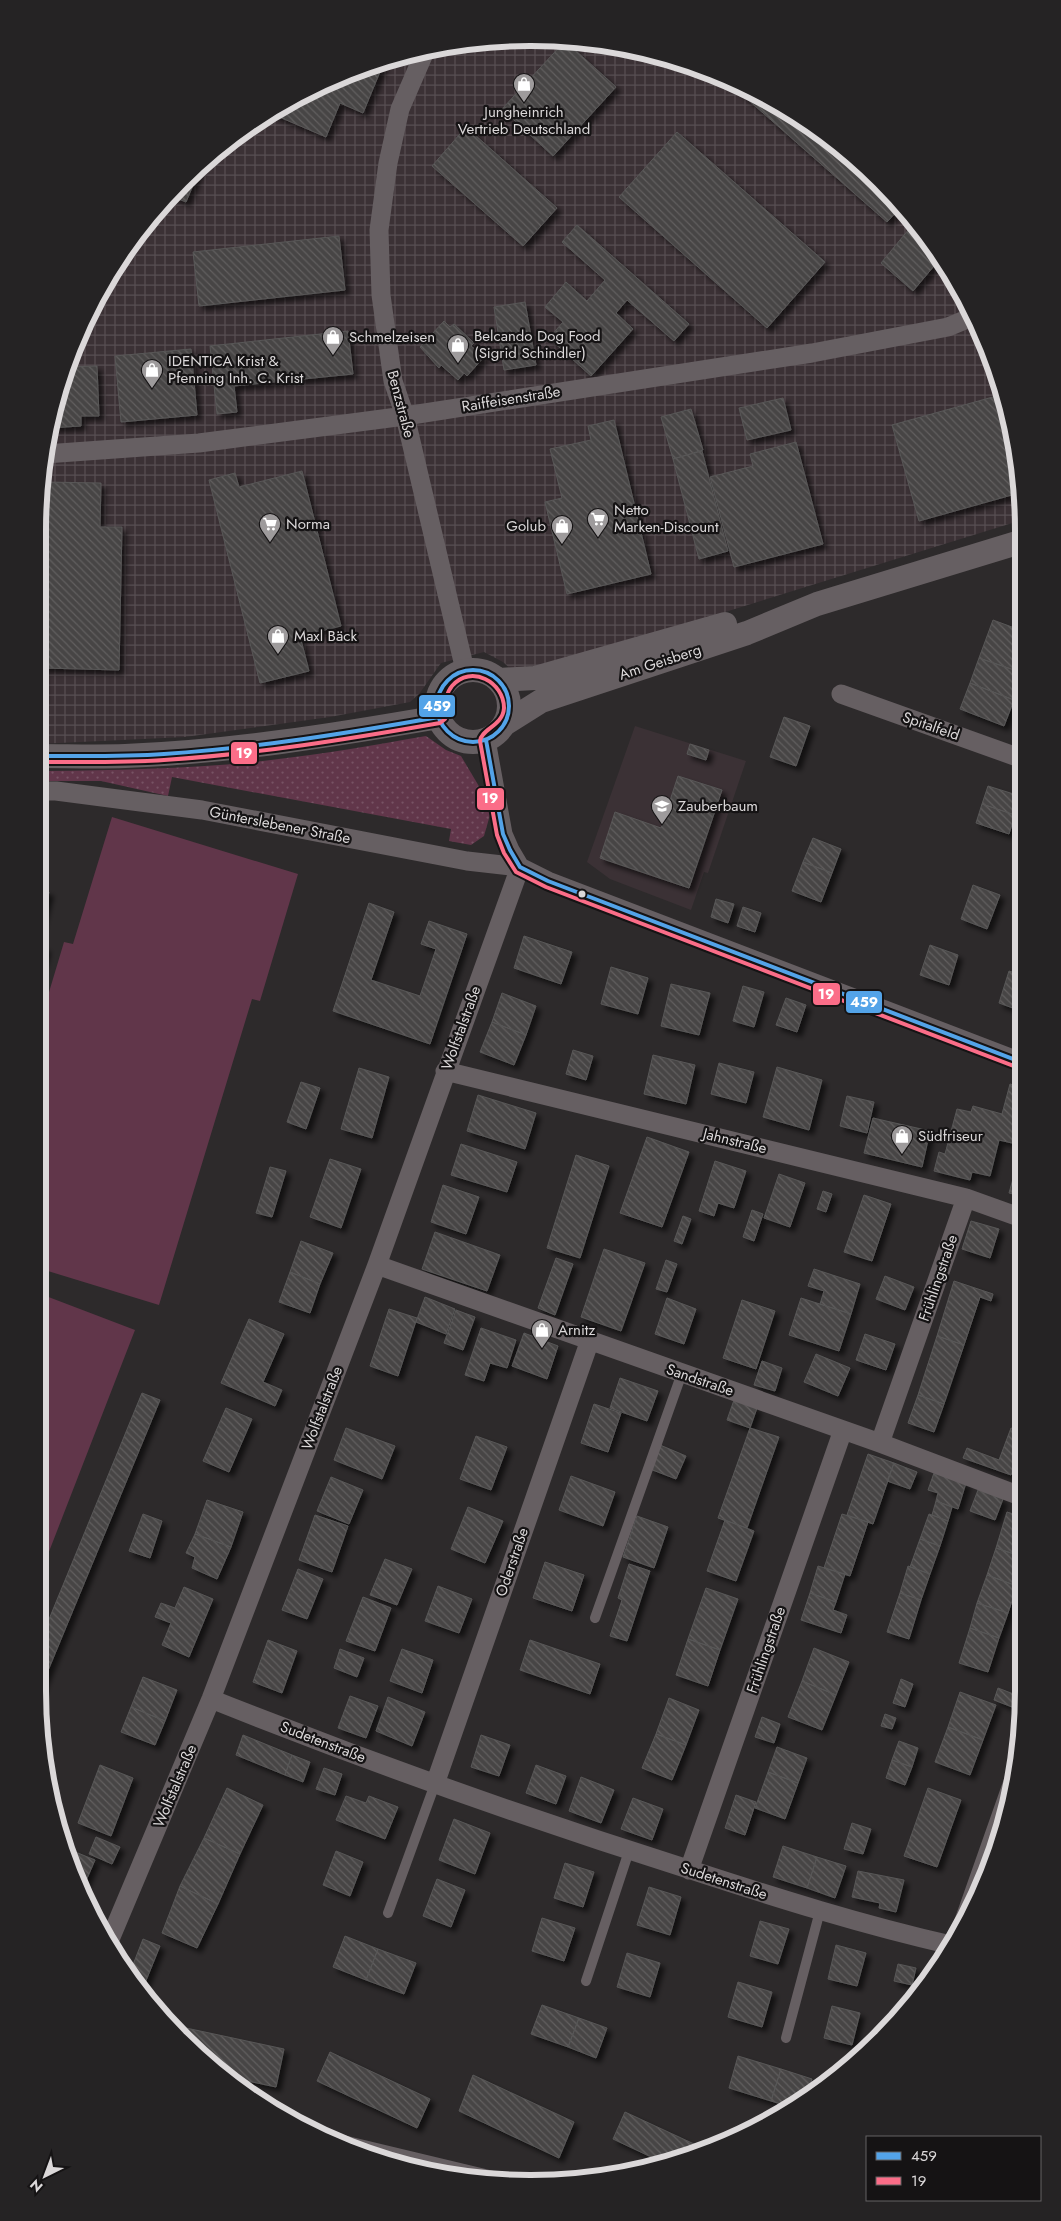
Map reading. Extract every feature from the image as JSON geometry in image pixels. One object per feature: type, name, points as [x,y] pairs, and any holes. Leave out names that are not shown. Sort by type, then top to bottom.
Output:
[{"type":"street","name":"Benzstraße","points":[[422,59],[400,109],[388,163],[379,230],[381,295],[393,381],[405,416],[465,670]]},
{"type":"street","name":"Raiffeisenstraße","points":[[53,453],[199,443],[405,416],[812,353],[948,328],[967,319]]},
{"type":"street","name":"Am Geisberg","points":[[506,723],[541,701],[747,633],[817,604],[1015,544]]},
{"type":"street","name":"Am Geisberg","points":[[499,680],[535,678],[744,618],[817,604]]},
{"type":"street","points":[[477,669],[489,673],[499,680],[509,697],[509,714],[506,723],[495,736],[476,742],[458,739],[443,727],[438,717],[437,706],[440,690],[450,678],[465,670],[477,669]]},
{"type":"street","name":"Spitalfeld","points":[[841,694],[1015,756]]},
{"type":"street","points":[[46,756],[126,756],[224,748],[331,736],[438,717]]},
{"type":"street","points":[[486,740],[504,834],[510,850],[520,867]]},
{"type":"street","name":"Günterslebener Straße","points":[[46,791],[202,810],[467,861],[520,867],[556,884],[1015,1060]]},
{"type":"street","name":"Wolfstalstraße","points":[[112,1935],[211,1699],[377,1265],[445,1071],[520,867]]},
{"type":"street","name":"Jahnstraße","points":[[445,1071],[966,1198],[1015,1216]]},
{"type":"street","name":"Frühlingstraße","points":[[880,1443],[966,1198]]},
{"type":"street","name":"Sandstraße","points":[[377,1265],[880,1443],[1015,1494]]},
{"type":"street","name":"Oderstraße","points":[[435,1784],[590,1340]]},
{"type":"street","name":"Frühlingstraße","points":[[689,1870],[843,1430]]},
{"type":"street","name":"Sudetenstraße","points":[[211,1699],[435,1784],[629,1851],[820,1912],[944,1942]]},
{"type":"lane","points":[[595,1618],[682,1373]]},
{"type":"lane","points":[[388,1913],[435,1784]]},
{"type":"lane","points":[[586,1981],[629,1851]]},
{"type":"lane","points":[[786,2038],[820,1912]]},
{"type":"shaded area","points":[[530,46],[562,47],[594,50],[656,63],[716,83],[745,96],[773,111],[825,146],[850,166],[895,211],[933,261],[950,288],[978,345],[998,405],[1011,467],[1015,522],[518,676],[503,662],[484,652],[441,663],[419,694],[410,702],[330,717],[185,737],[46,744],[46,530],[50,467],[63,405],[83,345],[111,288],[128,261],[166,211],[211,166],[261,128],[288,111],[345,83],[375,72],[405,63],[467,50]]},
{"type":"shaded area","name":"Zauberbaum","points":[[635,726],[746,761],[708,873],[704,872],[691,910],[610,879],[587,862]]},
{"type":"green space","points":[[426,736],[446,750],[461,756],[480,788],[490,815],[484,836],[471,845],[449,841],[451,829],[172,777],[168,796],[101,781],[46,781],[46,771],[157,769],[243,763],[329,752]]},
{"type":"green space","points":[[112,817],[298,874],[260,1001],[252,999],[159,1305],[46,1270],[46,1002],[64,942],[73,944]]},
{"type":"green space","points":[[46,1296],[135,1330],[46,1559]]},
{"type":"building","points":[[560,47],[573,48],[616,87],[553,156],[502,109]]},
{"type":"building","points":[[381,70],[363,113],[340,103],[326,137],[279,117],[316,96]]},
{"type":"building","points":[[742,95],[800,128],[850,166],[896,212],[887,222]]},
{"type":"building","points":[[466,127],[557,208],[523,246],[432,166]]},
{"type":"building","points":[[677,132],[825,262],[767,328],[619,197]]},
{"type":"building","points":[[194,182],[186,202],[178,199]]},
{"type":"building","points":[[577,225],[689,324],[674,341],[627,300],[616,313],[633,329],[591,376],[549,338],[563,322],[545,307],[566,282],[587,301],[605,280],[562,242]]},
{"type":"building","points":[[909,229],[935,265],[913,291],[881,263]]},
{"type":"building","points":[[339,236],[345,290],[199,306],[193,252]]},
{"type":"building","points":[[525,302],[536,365],[504,370],[494,307]]},
{"type":"building","points":[[444,321],[450,327],[454,324],[474,343],[471,346],[484,357],[467,376],[464,373],[458,380],[441,365],[439,368],[420,347]]},
{"type":"building","points":[[348,331],[353,374],[234,386],[237,412],[217,414],[210,346]]},
{"type":"building","points":[[191,349],[197,415],[121,422],[115,356]]},
{"type":"building","points":[[97,366],[99,416],[81,416],[81,426],[58,427],[63,405],[75,367]]},
{"type":"building","points":[[995,396],[1011,467],[1014,495],[919,521],[892,425]]},
{"type":"building","points":[[783,398],[791,430],[747,440],[739,408]]},
{"type":"building","points":[[691,409],[703,450],[673,459],[661,417]]},
{"type":"building","name":"Netto Marken-Discount","points":[[614,420],[651,574],[567,594],[545,502],[562,498],[550,449],[591,440],[588,426]]},
{"type":"building","points":[[796,442],[823,544],[734,567],[710,477],[753,466],[750,454]]},
{"type":"building","points":[[702,451],[728,551],[699,559],[673,459]]},
{"type":"building","points":[[302,471],[341,626],[300,636],[309,671],[260,683],[209,480],[235,473],[239,487]]},
{"type":"building","points":[[49,482],[101,483],[100,527],[122,527],[119,670],[46,668],[46,530]]},
{"type":"building","points":[[993,620],[1015,628],[1015,670],[979,658]]},
{"type":"building","points":[[979,658],[1015,670],[1014,700],[970,683]]},
{"type":"building","points":[[970,683],[1014,700],[1004,726],[960,709]]},
{"type":"building","points":[[784,717],[810,726],[796,766],[770,757]]},
{"type":"building","points":[[690,744],[709,750],[706,760],[687,754]]},
{"type":"building","points":[[678,776],[722,790],[689,888],[600,858],[615,812],[661,828]]},
{"type":"building","points":[[988,786],[1015,794],[1015,815],[982,804]]},
{"type":"building","points":[[982,804],[1015,815],[1009,834],[976,823]]},
{"type":"building","points":[[813,838],[841,849],[832,873],[803,862]]},
{"type":"building","points":[[803,862],[832,873],[821,902],[792,891]]},
{"type":"building","points":[[973,885],[1000,895],[987,929],[961,919]]},
{"type":"building","points":[[46,891],[49,892],[46,903]]},
{"type":"building","points":[[716,899],[734,904],[728,923],[711,917]]},
{"type":"building","points":[[369,903],[394,912],[371,980],[420,996],[436,949],[421,944],[429,921],[467,934],[430,1044],[333,1011]]},
{"type":"building","points":[[743,907],[761,913],[755,932],[737,926]]},
{"type":"building","points":[[524,936],[572,952],[561,984],[514,968]]},
{"type":"building","points":[[930,945],[958,955],[949,985],[920,975]]},
{"type":"building","points":[[611,967],[648,978],[638,1014],[601,1004]]},
{"type":"building","points":[[1009,971],[1015,973],[1015,1009],[999,1003]]},
{"type":"building","points":[[671,984],[710,993],[699,1035],[661,1026]]},
{"type":"building","points":[[743,986],[764,992],[754,1027],[733,1021]]},
{"type":"building","points":[[502,993],[536,1006],[526,1035],[492,1022]]},
{"type":"building","points":[[786,998],[806,1005],[797,1032],[776,1025]]},
{"type":"building","points":[[492,1022],[526,1035],[514,1065],[480,1052]]},
{"type":"building","points":[[573,1050],[593,1056],[586,1080],[566,1074]]},
{"type":"building","points":[[653,1055],[695,1065],[686,1104],[644,1094]]},
{"type":"building","points":[[719,1063],[754,1072],[746,1103],[711,1094]]},
{"type":"building","points":[[777,1067],[822,1080],[809,1130],[763,1117]]},
{"type":"building","points":[[359,1068],[389,1077],[372,1138],[341,1129]]},
{"type":"building","points":[[301,1082],[320,1088],[306,1129],[287,1122]]},
{"type":"building","points":[[1010,1084],[1015,1085],[1015,1131],[1012,1143],[999,1140],[990,1176],[972,1172],[970,1180],[934,1171],[939,1152],[945,1154],[957,1109],[971,1112],[973,1106],[1002,1114]]},
{"type":"building","points":[[478,1095],[536,1113],[525,1149],[467,1131]]},
{"type":"building","points":[[847,1096],[874,1102],[867,1133],[840,1126]]},
{"type":"building","points":[[873,1118],[930,1131],[922,1167],[864,1153]]},
{"type":"building","points":[[647,1137],[689,1152],[662,1227],[620,1213]]},
{"type":"building","points":[[461,1144],[517,1162],[507,1192],[451,1175]]},
{"type":"building","points":[[576,1155],[609,1166],[580,1258],[547,1248]]},
{"type":"building","points":[[330,1159],[361,1169],[341,1228],[310,1217]]},
{"type":"building","points":[[715,1161],[746,1171],[734,1208],[718,1203],[714,1216],[699,1211]]},
{"type":"building","points":[[270,1167],[286,1171],[272,1217],[256,1213]]},
{"type":"building","points":[[1015,1172],[1015,1194],[1009,1193]]},
{"type":"building","points":[[779,1174],[805,1183],[790,1227],[764,1218]]},
{"type":"building","points":[[443,1185],[479,1197],[466,1234],[431,1222]]},
{"type":"building","points":[[823,1191],[832,1194],[826,1212],[817,1209]]},
{"type":"building","points":[[864,1195],[891,1204],[872,1261],[844,1252]]},
{"type":"building","points":[[752,1210],[763,1214],[754,1241],[743,1237]]},
{"type":"building","points":[[683,1216],[691,1219],[682,1244],[674,1241]]},
{"type":"building","points":[[971,1221],[999,1229],[990,1258],[962,1249]]},
{"type":"building","points":[[435,1232],[500,1255],[487,1291],[422,1269]]},
{"type":"building","points":[[301,1241],[333,1253],[320,1284],[290,1272]]},
{"type":"building","points":[[604,1249],[645,1263],[621,1331],[581,1317]]},
{"type":"building","points":[[556,1258],[573,1264],[555,1315],[538,1308]]},
{"type":"building","points":[[666,1260],[677,1264],[667,1292],[656,1289]]},
{"type":"building","points":[[814,1269],[860,1284],[851,1314],[820,1304],[824,1291],[808,1286]]},
{"type":"building","points":[[290,1272],[320,1284],[310,1313],[279,1302]]},
{"type":"building","points":[[885,1276],[914,1287],[905,1310],[876,1299]]},
{"type":"building","points":[[954,1281],[993,1294],[991,1301],[980,1297],[964,1345],[937,1336]]},
{"type":"building","points":[[425,1297],[455,1309],[446,1334],[416,1322]]},
{"type":"building","points":[[667,1298],[696,1309],[684,1344],[655,1334]]},
{"type":"building","points":[[801,1298],[851,1314],[839,1351],[789,1335]]},
{"type":"building","points":[[742,1300],[775,1311],[756,1369],[723,1358]]},
{"type":"building","points":[[389,1309],[417,1318],[398,1376],[370,1366]]},
{"type":"building","points":[[456,1310],[475,1317],[463,1350],[444,1343]]},
{"type":"building","points":[[249,1319],[284,1334],[263,1382],[282,1390],[275,1406],[221,1383]]},
{"type":"building","points":[[481,1328],[516,1340],[507,1368],[490,1363],[484,1381],[465,1375]]},
{"type":"building","points":[[524,1333],[558,1346],[547,1379],[512,1366]]},
{"type":"building","points":[[865,1334],[895,1344],[886,1370],[856,1360]]},
{"type":"building","points":[[937,1336],[964,1345],[944,1404],[918,1395]]},
{"type":"building","points":[[816,1354],[850,1368],[838,1396],[804,1382]]},
{"type":"building","points":[[762,1361],[782,1368],[775,1391],[754,1385]]},
{"type":"building","points":[[620,1378],[658,1391],[647,1421],[610,1408]]},
{"type":"building","points":[[142,1393],[160,1400],[46,1676],[46,1627]]},
{"type":"building","points":[[918,1395],[944,1404],[934,1432],[908,1423]]},
{"type":"building","points":[[734,1400],[757,1408],[750,1428],[727,1420]]},
{"type":"building","points":[[594,1404],[621,1413],[608,1452],[581,1443]]},
{"type":"building","points":[[226,1408],[252,1419],[229,1472],[203,1461]]},
{"type":"building","points":[[346,1428],[395,1446],[382,1479],[334,1460]]},
{"type":"building","points":[[750,1428],[779,1437],[747,1528],[718,1518]]},
{"type":"building","points":[[1011,1428],[1015,1430],[1015,1464],[1011,1475],[963,1458],[967,1448],[999,1460]]},
{"type":"building","points":[[476,1436],[507,1447],[491,1490],[460,1479]]},
{"type":"building","points":[[660,1445],[686,1456],[676,1479],[650,1469]]},
{"type":"building","points":[[868,1454],[894,1463],[873,1524],[847,1515]]},
{"type":"building","points":[[894,1463],[917,1472],[910,1489],[887,1481]]},
{"type":"building","points":[[934,1473],[966,1483],[958,1509],[936,1501],[938,1493],[928,1490]]},
{"type":"building","points":[[571,1476],[615,1492],[603,1526],[559,1510]]},
{"type":"building","points":[[331,1477],[363,1490],[349,1524],[317,1511]]},
{"type":"building","points":[[978,1490],[1003,1499],[995,1520],[970,1511]]},
{"type":"building","points":[[207,1500],[243,1512],[231,1547],[195,1534]]},
{"type":"building","points":[[936,1501],[952,1507],[948,1521],[932,1515]]},
{"type":"building","points":[[468,1507],[503,1521],[485,1563],[451,1549]]},
{"type":"building","points":[[1007,1512],[1015,1514],[1015,1554],[996,1548]]},
{"type":"building","points":[[143,1514],[162,1521],[150,1558],[129,1551]]},
{"type":"building","points":[[842,1514],[868,1522],[850,1576],[824,1568]]},
{"type":"building","points":[[929,1514],[948,1521],[940,1546],[920,1539]]},
{"type":"building","points":[[315,1515],[348,1526],[332,1572],[299,1560]]},
{"type":"building","points":[[637,1516],[668,1527],[654,1568],[623,1557]]},
{"type":"building","points":[[725,1520],[754,1531],[736,1581],[707,1571]]},
{"type":"building","points":[[195,1534],[231,1547],[217,1579],[192,1568],[195,1557],[186,1553]]},
{"type":"building","points":[[920,1539],[940,1546],[930,1574],[910,1567]]},
{"type":"building","points":[[996,1548],[1015,1554],[1015,1585],[987,1575]]},
{"type":"building","points":[[385,1559],[412,1569],[397,1605],[370,1595]]},
{"type":"building","points":[[545,1562],[584,1575],[572,1611],[533,1598]]},
{"type":"building","points":[[629,1564],[650,1571],[627,1641],[610,1636],[622,1600],[618,1598]]},
{"type":"building","points":[[818,1566],[845,1574],[836,1602],[810,1593]]},
{"type":"building","points":[[908,1566],[930,1574],[921,1600],[900,1593]]},
{"type":"building","points":[[298,1569],[323,1579],[307,1619],[282,1610]]},
{"type":"building","points":[[987,1575],[1015,1585],[1015,1592],[1008,1613],[977,1603]]},
{"type":"building","points":[[438,1586],[472,1599],[459,1633],[425,1621]]},
{"type":"building","points":[[184,1587],[213,1599],[189,1657],[162,1645],[171,1623],[155,1617],[161,1603],[175,1608]]},
{"type":"building","points":[[706,1588],[738,1599],[720,1650],[688,1639]]},
{"type":"building","points":[[810,1593],[836,1602],[833,1610],[847,1615],[841,1633],[801,1620]]},
{"type":"building","points":[[900,1593],[921,1600],[909,1639],[887,1632]]},
{"type":"building","points":[[363,1597],[391,1608],[375,1651],[346,1641]]},
{"type":"building","points":[[977,1603],[1008,1613],[999,1638],[970,1628]]},
{"type":"building","points":[[970,1628],[999,1638],[988,1672],[959,1663]]},
{"type":"building","points":[[688,1639],[720,1650],[708,1686],[676,1675]]},
{"type":"building","points":[[268,1640],[297,1651],[282,1693],[253,1682]]},
{"type":"building","points":[[530,1640],[600,1664],[590,1694],[520,1670]]},
{"type":"building","points":[[814,1648],[849,1662],[836,1695],[802,1681]]},
{"type":"building","points":[[340,1649],[364,1658],[357,1677],[334,1668]]},
{"type":"building","points":[[402,1649],[433,1660],[422,1693],[390,1681]]},
{"type":"building","points":[[143,1677],[177,1690],[165,1721],[131,1707]]},
{"type":"building","points":[[901,1679],[913,1684],[905,1707],[893,1703]]},
{"type":"building","points":[[802,1681],[836,1695],[822,1730],[788,1717]]},
{"type":"building","points":[[998,1688],[1015,1695],[1012,1707],[994,1700]]},
{"type":"building","points":[[960,1692],[996,1705],[983,1740],[948,1727]]},
{"type":"building","points":[[350,1696],[378,1706],[366,1738],[338,1728]]},
{"type":"building","points":[[388,1697],[425,1712],[412,1746],[376,1731]]},
{"type":"building","points":[[669,1698],[699,1710],[686,1745],[656,1734]]},
{"type":"building","points":[[131,1707],[165,1721],[155,1745],[121,1732]]},
{"type":"building","points":[[885,1714],[896,1718],[892,1729],[881,1726]]},
{"type":"building","points":[[762,1717],[780,1724],[774,1743],[755,1737]]},
{"type":"building","points":[[948,1727],[983,1740],[970,1775],[935,1762]]},
{"type":"building","points":[[656,1734],[686,1745],[672,1780],[642,1768]]},
{"type":"building","points":[[243,1735],[292,1755],[285,1775],[236,1755]]},
{"type":"building","points":[[481,1735],[510,1745],[499,1776],[471,1767]]},
{"type":"building","points":[[899,1741],[918,1748],[912,1767],[892,1760]]},
{"type":"building","points":[[777,1747],[807,1758],[798,1783],[768,1772]]},
{"type":"building","points":[[292,1755],[310,1762],[303,1782],[285,1775]]},
{"type":"building","points":[[892,1760],[912,1767],[905,1785],[886,1778]]},
{"type":"building","points":[[100,1765],[133,1778],[111,1836],[78,1823]]},
{"type":"building","points":[[536,1765],[566,1776],[556,1804],[526,1793]]},
{"type":"building","points":[[324,1768],[342,1774],[335,1795],[316,1789]]},
{"type":"building","points":[[768,1772],[798,1783],[785,1819],[755,1808]]},
{"type":"building","points":[[581,1777],[614,1790],[601,1823],[569,1811]]},
{"type":"building","points":[[227,1788],[263,1805],[240,1854],[204,1838]]},
{"type":"building","points":[[928,1788],[961,1800],[937,1867],[904,1856]]},
{"type":"building","points":[[736,1795],[756,1802],[745,1835],[725,1828]]},
{"type":"building","points":[[346,1796],[366,1803],[369,1796],[398,1807],[385,1839],[336,1820]]},
{"type":"building","points":[[633,1798],[663,1809],[652,1840],[621,1829]]},
{"type":"building","points":[[454,1819],[490,1833],[475,1874],[439,1860]]},
{"type":"building","points":[[852,1823],[871,1829],[863,1854],[844,1849]]},
{"type":"building","points":[[96,1837],[120,1847],[112,1864],[89,1854]]},
{"type":"building","points":[[204,1838],[240,1854],[218,1904],[180,1886]]},
{"type":"building","points":[[783,1846],[817,1857],[807,1888],[773,1877]]},
{"type":"building","points":[[74,1851],[95,1860],[86,1882]]},
{"type":"building","points":[[336,1851],[363,1862],[350,1896],[323,1885]]},
{"type":"building","points":[[817,1857],[846,1866],[835,1898],[807,1888]]},
{"type":"building","points":[[565,1863],[594,1872],[583,1907],[554,1898]]},
{"type":"building","points":[[858,1871],[904,1880],[896,1912],[879,1908],[880,1903],[852,1897]]},
{"type":"building","points":[[437,1879],[465,1890],[451,1927],[423,1916]]},
{"type":"building","points":[[180,1886],[218,1904],[197,1948],[162,1933]]},
{"type":"building","points":[[649,1887],[681,1897],[670,1935],[637,1925]]},
{"type":"building","points":[[542,1918],[575,1928],[564,1961],[532,1951]]},
{"type":"building","points":[[760,1921],[789,1929],[778,1964],[750,1956]]},
{"type":"building","points":[[345,1936],[378,1949],[366,1980],[333,1967]]},
{"type":"building","points":[[143,1939],[160,1946],[145,1983],[132,1966]]},
{"type":"building","points":[[836,1945],[866,1953],[857,1986],[828,1979]]},
{"type":"building","points":[[378,1949],[416,1963],[404,1994],[366,1980]]},
{"type":"building","points":[[627,1953],[660,1963],[650,1997],[617,1987]]},
{"type":"building","points":[[898,1964],[916,1968],[912,1985],[894,1981]]},
{"type":"building","points":[[738,1982],[772,1992],[762,2027],[728,2017]]},
{"type":"building","points":[[542,2005],[579,2018],[568,2047],[531,2034]]},
{"type":"building","points":[[832,2006],[860,2013],[852,2045],[824,2038]]},
{"type":"building","points":[[579,2018],[607,2028],[596,2058],[568,2047]]},
{"type":"building","points":[[186,2028],[284,2049],[276,2087],[243,2080],[211,2055],[186,2030]]},
{"type":"building","points":[[330,2052],[430,2099],[417,2128],[317,2081]]},
{"type":"building","points":[[738,2056],[781,2069],[771,2101],[729,2088]]},
{"type":"building","points":[[781,2069],[812,2079],[810,2086],[782,2104],[771,2101]]},
{"type":"building","points":[[473,2075],[574,2122],[559,2158],[459,2111]]},
{"type":"building","points":[[625,2112],[697,2145],[654,2158],[613,2139]]},
{"type":"transit line","name":"459","points":[[480,670],[499,680],[507,692],[509,706],[507,720],[499,732],[487,740],[466,742],[447,732],[439,720],[437,699],[447,680],[459,672],[480,670]]},
{"type":"transit line","name":"19","points":[[46,762],[132,762],[234,754],[372,735],[440,723],[445,719],[447,697],[452,686],[468,676],[477,676],[493,684],[503,699],[503,714],[484,733],[480,741],[497,835],[504,853],[516,872],[546,887],[1015,1066]]},
{"type":"transit line","name":"459","points":[[46,756],[132,756],[233,748],[371,729],[439,717]]},
{"type":"transit line","name":"459","points":[[486,740],[503,834],[520,867],[548,881],[1015,1060]]},
{"type":"place","name":"Jungheinrich Vertrieb Deutschland","points":[[524,103]]},
{"type":"place","name":"Schmelzeisen","points":[[333,356]]},
{"type":"place","name":"Belcando Dog Food (Sigrid Schindler)","points":[[458,364]]},
{"type":"place","name":"IDENTICA Krist & Pfenning Inh. C. Krist","points":[[152,389]]},
{"type":"place","name":"Netto Marken-Discount","points":[[598,538]]},
{"type":"place","name":"Norma","points":[[270,543]]},
{"type":"place","name":"Golub","points":[[562,545]]},
{"type":"place","name":"Maxl Bäck","points":[[278,655]]},
{"type":"place","name":"Zauberbaum","points":[[662,825]]},
{"type":"place","name":"Südfriseur","points":[[902,1155]]},
{"type":"place","name":"Arnitz","points":[[542,1349]]}]
